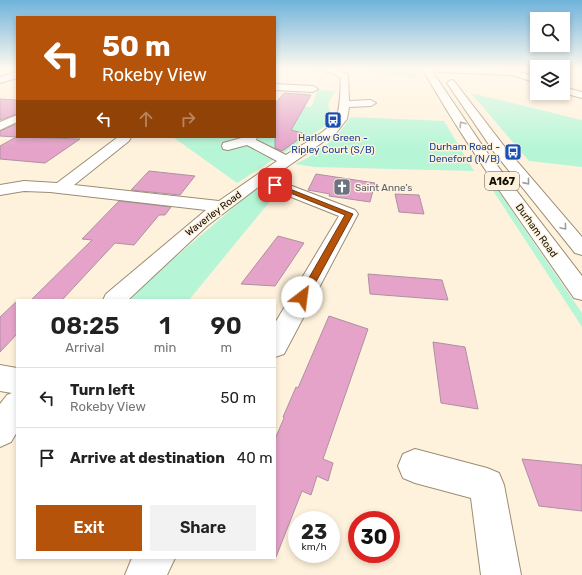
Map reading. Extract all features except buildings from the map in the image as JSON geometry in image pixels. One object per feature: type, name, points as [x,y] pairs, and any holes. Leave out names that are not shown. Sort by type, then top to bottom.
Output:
[{"type":"street","name":"Waverley Road","points":[[115,299],[185,234],[220,206],[332,130],[340,121],[344,95]]},
{"type":"street","name":"Durham Road","points":[[442,95],[480,151],[582,292]]},
{"type":"street","name":"Durham Road","points":[[457,95],[582,249]]},
{"type":"street","points":[[344,104],[372,103]]},
{"type":"street","points":[[0,114],[16,107]]},
{"type":"street","points":[[0,126],[16,118]]},
{"type":"street","points":[[60,188],[125,138]]},
{"type":"street","points":[[228,146],[250,139],[286,160]]},
{"type":"street","points":[[260,179],[349,214],[276,344]]},
{"type":"street","points":[[0,190],[24,186],[60,188],[220,206]]},
{"type":"street","points":[[0,378],[16,381]]},
{"type":"street","points":[[0,431],[16,407]]},
{"type":"street","points":[[415,466],[487,485],[501,575]]},
{"type":"street","points":[[145,575],[154,559]]},
{"type":"green space","points":[[316,95],[333,95],[328,104],[331,115],[324,127],[237,183],[174,138],[276,138],[276,104],[311,107]]},
{"type":"green space","points":[[473,95],[479,95],[582,120],[582,167],[529,161]]},
{"type":"green space","points":[[351,117],[444,121],[474,171],[314,167],[295,164],[326,145],[340,132]]},
{"type":"green space","points":[[488,183],[493,183],[582,313],[582,327]]},
{"type":"green space","points":[[268,189],[276,194],[190,299],[131,299],[158,272],[254,190]]},
{"type":"place","name":"Harlow Green - Ripley Court (S/B)","points":[[333,120]]},
{"type":"place","name":"Durham Road - Deneford (N/B)","points":[[513,152]]},
{"type":"place","name":"Saint Anne's","points":[[342,187]]},
{"type":"route","points":[[275,185],[349,214],[302,297]]}]
